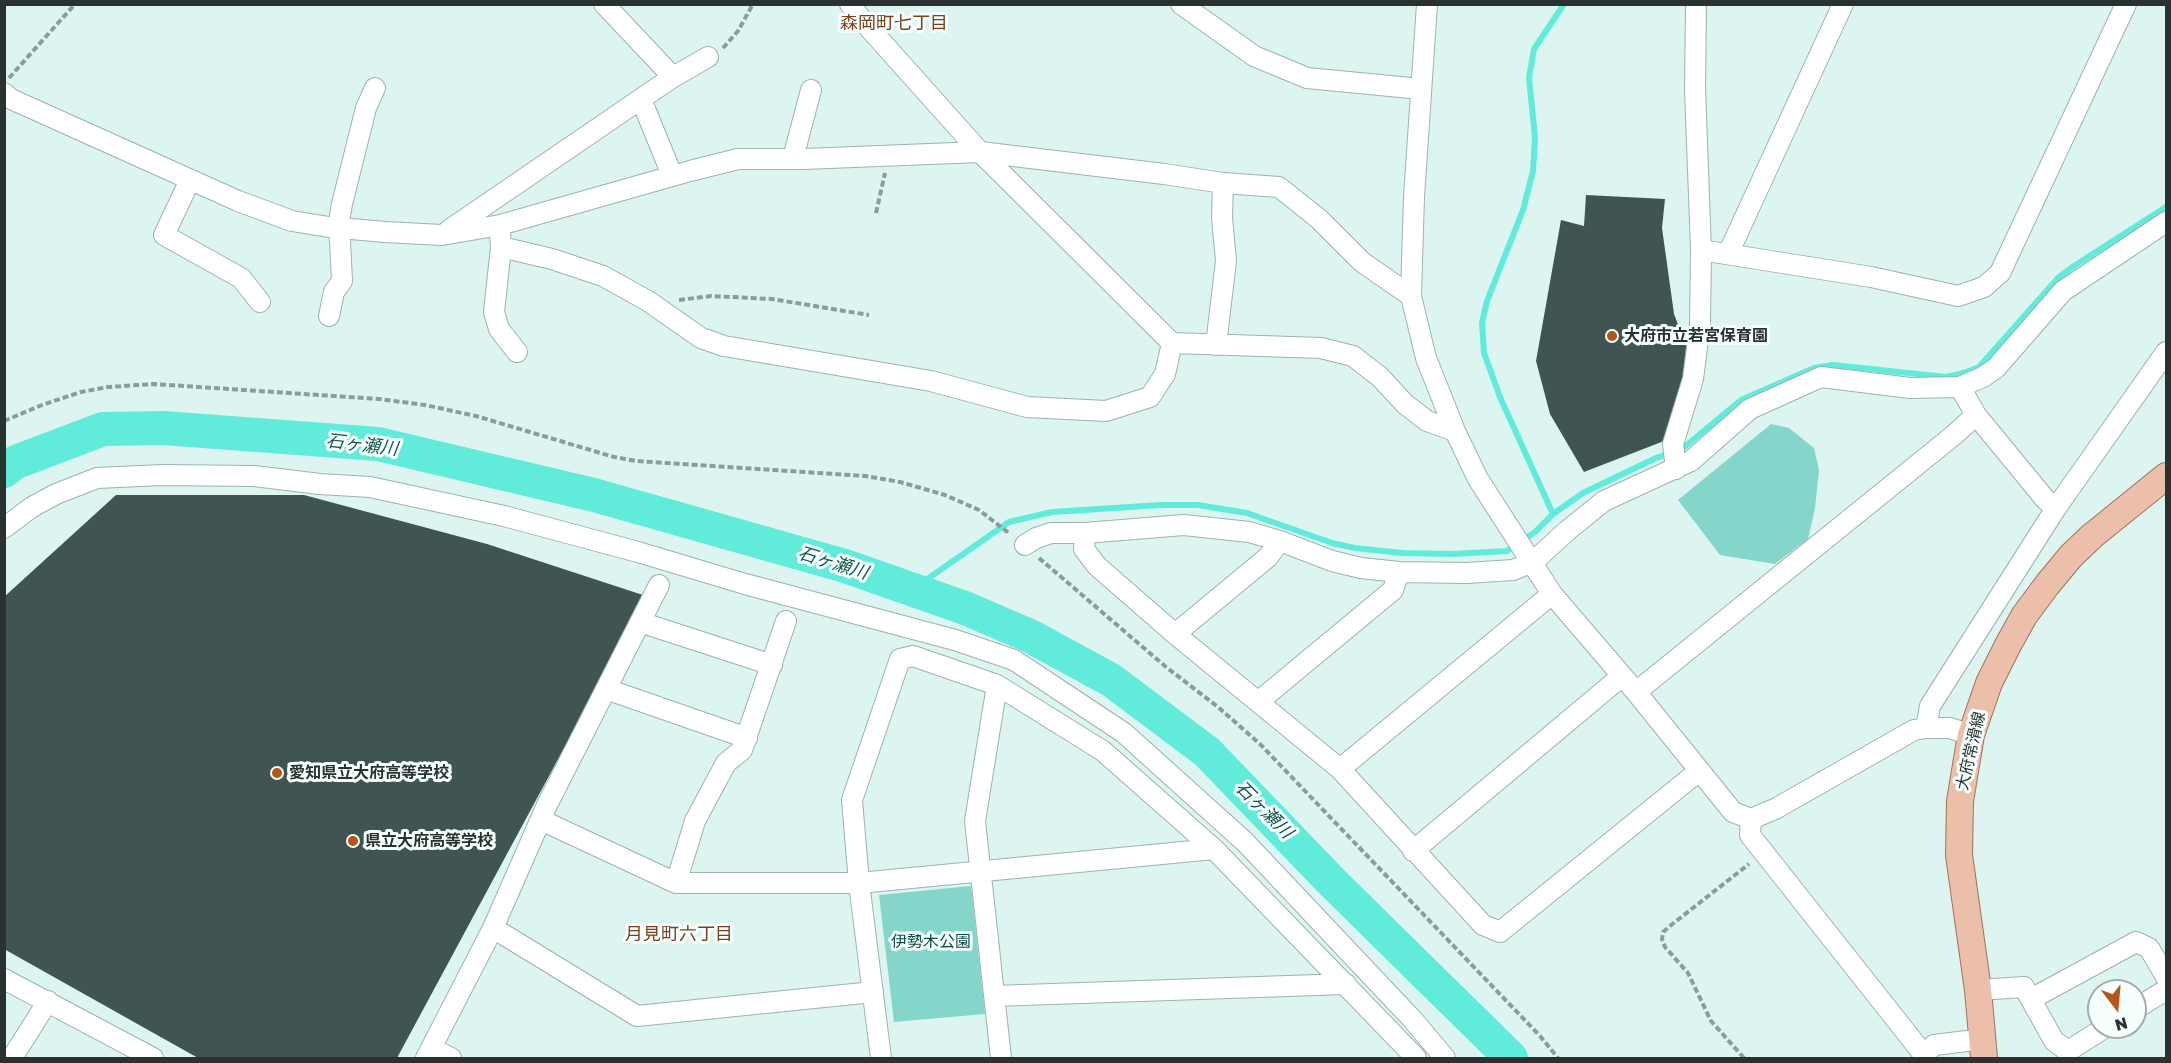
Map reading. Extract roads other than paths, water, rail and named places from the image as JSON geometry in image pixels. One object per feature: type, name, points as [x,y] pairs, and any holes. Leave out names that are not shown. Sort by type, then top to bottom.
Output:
[{"type":"main road","name":"大府常滑線","points":[[1983,1049],[1978,990],[1959,855],[1960,801],[1971,735],[1989,683],[2024,616],[2071,555],[2092,536],[2164,482]]},
{"type":"street","points":[[604,4],[673,77]]},
{"type":"street","points":[[850,4],[980,152],[1172,343],[1321,348],[1353,356],[1380,377],[1405,404],[1427,421],[1455,431]]},
{"type":"street","points":[[1181,4],[1254,56],[1307,78],[1421,89]]},
{"type":"street","points":[[1427,4],[1411,296],[1426,358],[1455,431],[1478,479],[1552,594],[1636,692],[1733,812],[1751,819],[1775,809],[1914,730],[1950,728],[1971,735]]},
{"type":"street","points":[[1676,469],[1673,444],[1693,379],[1700,324],[1701,250],[1695,100],[1696,4]]},
{"type":"street","points":[[1728,254],[1843,4]]},
{"type":"street","points":[[1701,250],[1871,277],[1958,296],[1984,287],[2000,273],[2126,4]]},
{"type":"street","points":[[442,235],[673,77],[708,57]]},
{"type":"street","points":[[5,88],[11,99],[238,201],[292,221],[339,228],[442,235],[500,225],[738,159],[980,152],[1223,183],[1280,187],[1319,219],[1362,262],[1411,296]]},
{"type":"street","points":[[329,316],[334,292],[342,281],[339,228],[342,204],[366,108],[375,88]]},
{"type":"street","points":[[793,159],[812,90]]},
{"type":"street","points":[[641,99],[672,176]]},
{"type":"street","points":[[190,180],[164,235],[241,278],[260,302]]},
{"type":"street","points":[[1216,345],[1226,261],[1222,218],[1223,183]]},
{"type":"street","points":[[1025,545],[1036,538],[1052,533],[1085,533],[1184,525],[1249,532],[1332,561],[1361,568],[1399,572],[1467,573],[1513,570],[1604,501],[1691,461],[1750,409],[1821,377],[1910,388],[1960,387],[1983,377],[1996,368],[2063,291],[2166,222]]},
{"type":"street","points":[[500,225],[501,247],[494,312],[499,329],[518,352]]},
{"type":"street","points":[[501,247],[552,259],[603,276],[648,301],[701,338],[724,346],[931,381],[1027,407],[1106,411],[1150,397],[1165,374],[1172,343]]},
{"type":"street","points":[[1926,728],[1930,706],[2056,508],[2166,352]]},
{"type":"street","points":[[1960,387],[1976,415],[2045,499],[2056,508]]},
{"type":"street","points":[[1636,692],[1936,450],[1976,415]]},
{"type":"street","points":[[4,528],[32,507],[56,494],[97,478],[162,475],[254,476],[370,487],[504,516],[594,540],[745,584],[955,640],[1014,660],[1124,733],[1245,842],[1413,1020],[1445,1059]]},
{"type":"street","points":[[1085,533],[1084,549],[1096,566],[1340,769],[1483,925],[1500,932],[1699,771]]},
{"type":"street","points":[[1175,634],[1268,557],[1280,541]]},
{"type":"street","points":[[1258,702],[1393,590],[1399,572]]},
{"type":"street","points":[[451,1059],[429,1053],[493,928],[541,820],[659,585]]},
{"type":"street","points":[[1340,769],[1552,594]]},
{"type":"street","points":[[676,883],[695,821],[726,763],[742,750],[786,621]]},
{"type":"street","points":[[640,622],[772,665]]},
{"type":"street","points":[[881,1059],[859,883],[852,800],[900,659],[912,656],[997,685],[1104,751],[1214,849],[1416,1059]]},
{"type":"street","points":[[1413,851],[1622,676]]},
{"type":"street","points":[[997,685],[975,820],[1001,1059]]},
{"type":"street","points":[[606,689],[747,738]]},
{"type":"street","points":[[1751,819],[1750,835],[1924,1055],[1934,1045],[1983,1049]]},
{"type":"street","points":[[541,820],[676,883],[859,883],[1214,849]]},
{"type":"street","points":[[493,928],[637,1016],[873,992]]},
{"type":"street","points":[[2031,999],[2136,942],[2149,948],[2166,977]]},
{"type":"street","points":[[4,979],[153,1059]]},
{"type":"street","points":[[994,996],[1346,984]]},
{"type":"street","points":[[1978,990],[2024,987],[2054,1041],[2068,1051],[2087,1039]]},
{"type":"street","points":[[2147,1002],[2166,990]]},
{"type":"street","points":[[12,1059],[48,1001]]},
{"type":"waterway","points":[[1553,514],[1500,397],[1484,353],[1482,323],[1487,301],[1523,210],[1533,171],[1535,137],[1529,78],[1534,49],[1564,4]]},
{"type":"waterway","points":[[913,589],[1009,522],[1052,512],[1160,505],[1198,505],[1247,513],[1332,543],[1355,548],[1402,553],[1453,554],[1507,551],[1535,532],[1553,514],[1583,493],[1656,458],[1682,449],[1741,400],[1814,368],[1833,365],[1946,377],[1979,367],[2058,278],[2166,207]]},
{"type":"waterway","name":"石ヶ瀬川","points":[[4,471],[16,462],[103,429],[163,428],[378,444],[594,495],[845,566],[965,608],[1030,636],[1111,680],[1207,752],[1331,881],[1511,1058]]},
{"type":"place","name":"大府市立若宮保育園","points":[[1612,336]]},
{"type":"place","name":"愛知県立大府高等学校","points":[[277,773]]},
{"type":"place","name":"県立大府高等学校","points":[[353,841]]},
{"type":"district","name":"森岡町七丁目","points":[[894,23]]},
{"type":"district","name":"月見町六丁目","points":[[679,934]]},
{"type":"park label","name":"伊勢木公園","points":[[931,942]]}]
